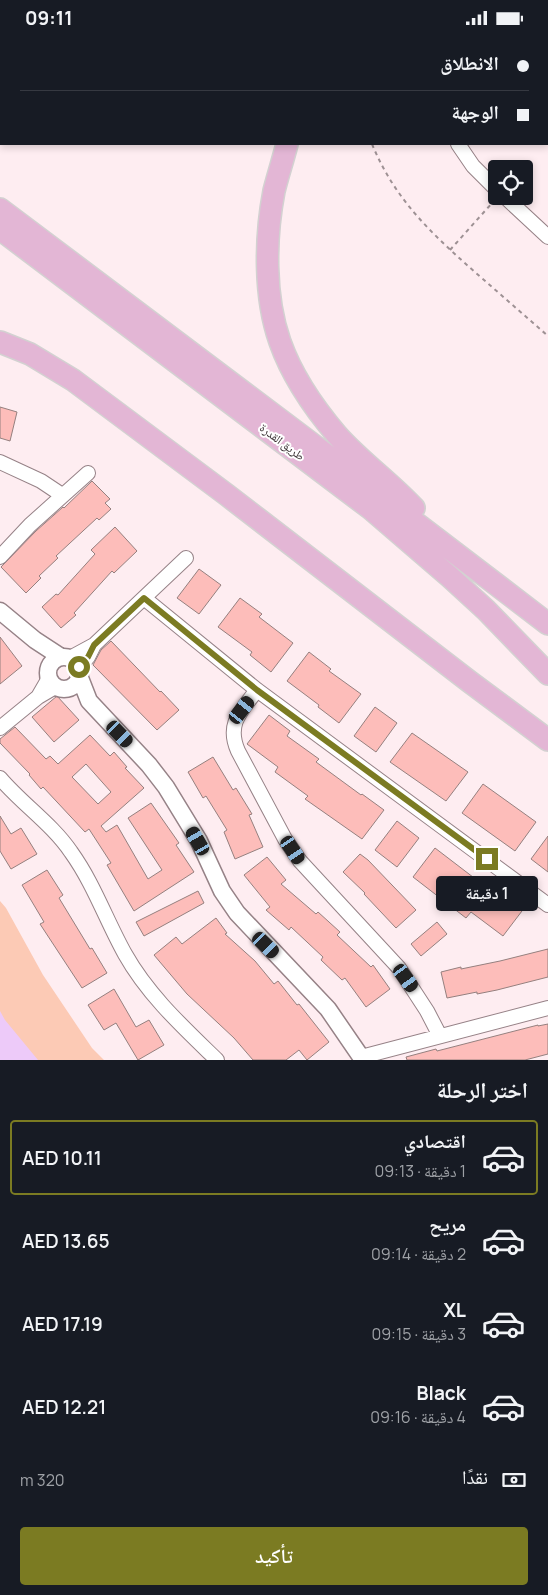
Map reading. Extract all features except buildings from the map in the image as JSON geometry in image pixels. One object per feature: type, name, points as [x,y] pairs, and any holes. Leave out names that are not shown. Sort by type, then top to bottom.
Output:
[{"type":"main road","points":[[287,145],[274,192],[268,253],[271,297],[280,341],[299,382],[324,419],[353,451],[404,496],[439,540]]},
{"type":"main road","name":"طريق القدرة","points":[[0,209],[548,624]]},
{"type":"main road","name":"طريق القدرة","points":[[0,229],[371,509],[493,617],[548,674]]},
{"type":"main road","points":[[0,342],[37,358],[73,380],[228,495],[447,665],[548,739]]},
{"type":"street","points":[[459,145],[488,180]]},
{"type":"street","points":[[514,205],[548,237]]},
{"type":"street","points":[[0,462],[41,481],[62,495]]},
{"type":"street","points":[[0,557],[62,495],[88,473]]},
{"type":"street","points":[[0,728],[38,697],[63,672],[88,657],[94,645],[186,558]]},
{"type":"street","points":[[144,598],[257,690],[548,905]]},
{"type":"street","points":[[0,611],[35,640],[63,672],[83,690],[88,701],[149,765],[166,787],[198,841],[222,891],[237,913],[254,933],[316,995],[340,1024],[362,1058],[548,1008]]},
{"type":"street","points":[[257,690],[236,719],[233,730],[234,741],[238,751],[300,861],[399,967],[427,1011],[440,1036]]},
{"type":"street","points":[[0,778],[70,849],[85,872],[124,953],[142,980],[161,1005],[217,1060]]},
{"type":"path","points":[[372,145],[378,159],[398,193],[422,223],[548,337]]},
{"type":"path","points":[[450,250],[490,205]]},
{"type":"shaded area","points":[[0,901],[6,908],[43,975],[92,1048],[104,1060],[0,1060]]},
{"type":"shaded area","points":[[0,1011],[5,1020],[38,1060],[0,1060]]},
{"type":"route","points":[[79,667],[84,663],[94,645],[144,598],[257,690],[487,859]]}]
